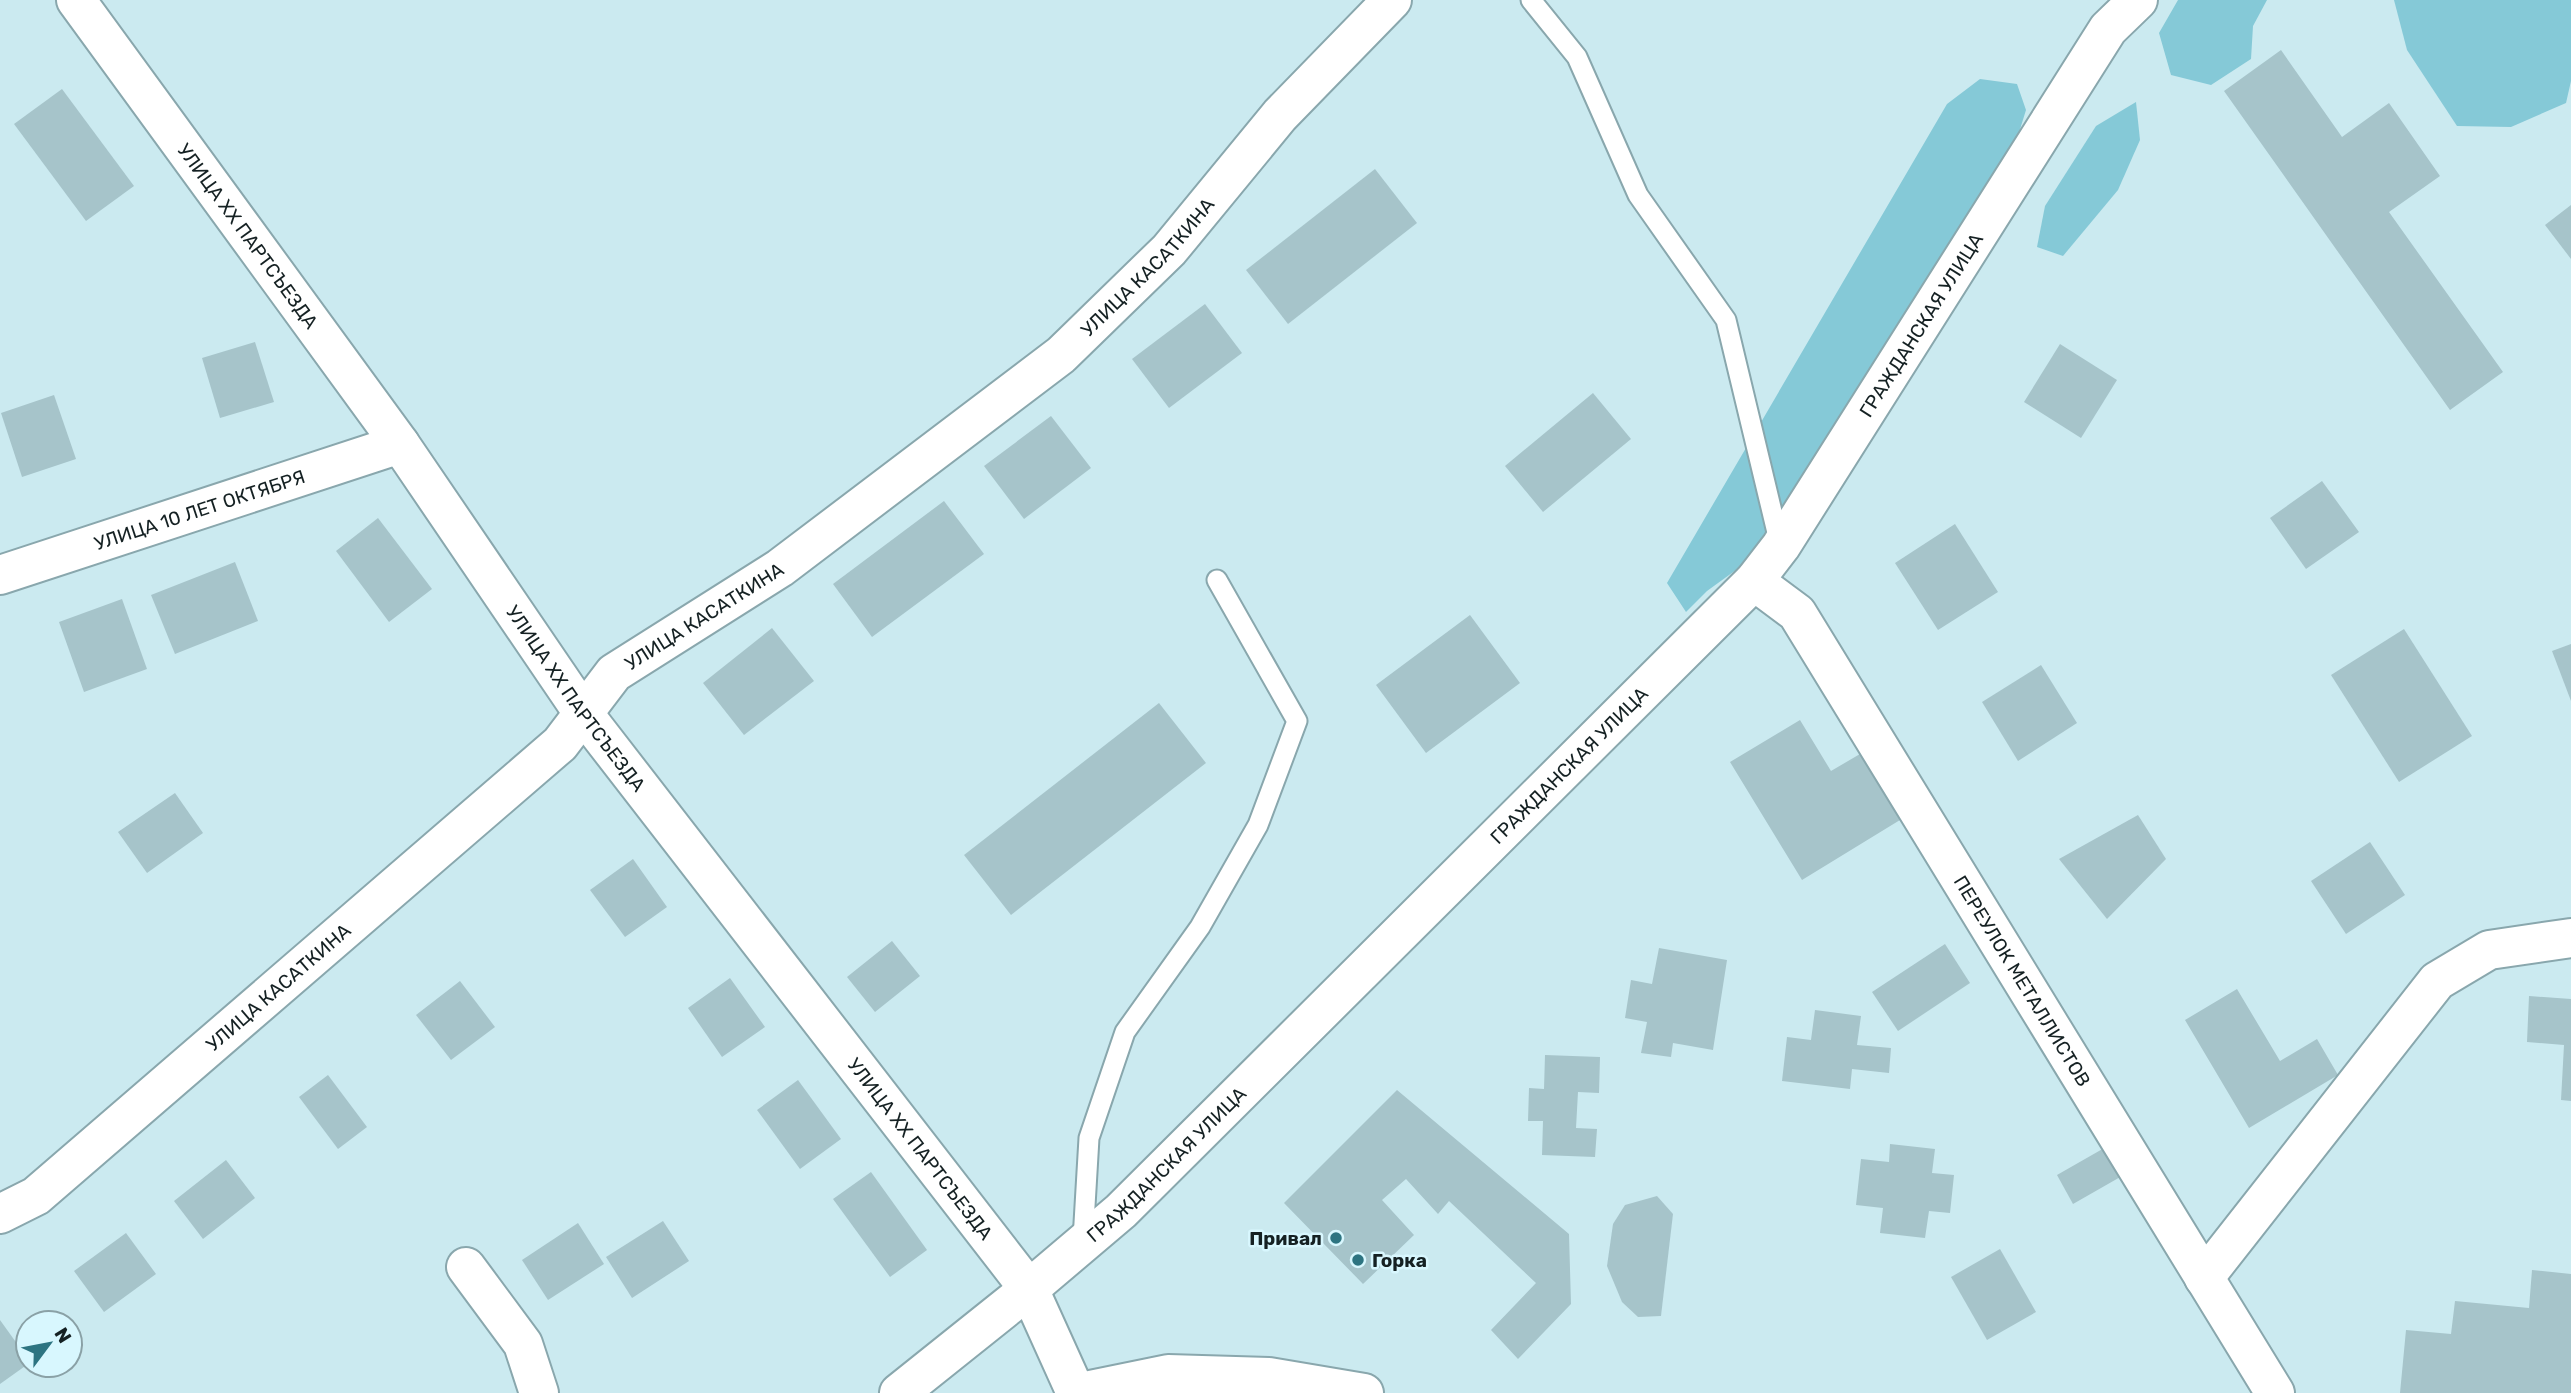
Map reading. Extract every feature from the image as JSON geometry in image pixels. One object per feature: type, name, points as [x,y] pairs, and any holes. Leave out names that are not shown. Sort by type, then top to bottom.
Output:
[{"type":"street","name":"УЛИЦА XX ПАРТСЪЕЗДА","points":[[76,0],[400,444],[583,713],[1030,1289],[1076,1393]]},
{"type":"street","name":"УЛИЦА КАСАТКИНА","points":[[0,1214],[36,1196],[47,1187],[560,744],[614,673],[780,568],[1061,355],[1169,250],[1280,116],[1392,0]]},
{"type":"street","name":"ГРАЖДАНСКАЯ УЛИЦА","points":[[899,1393],[1030,1289],[1121,1211],[1754,581],[1781,546],[2108,29],[2137,0]]},
{"type":"street","name":"УЛИЦА 10 ЛЕТ ОКТЯБРЯ","points":[[0,575],[400,444]]},
{"type":"street","name":"ПЕРЕУЛОК МЕТАЛЛИСТОВ","points":[[1754,581],[1797,613],[2275,1393]]},
{"type":"street","points":[[2204,1278],[2437,981],[2489,950],[2571,938]]},
{"type":"street","points":[[466,1267],[523,1345],[539,1393]]},
{"type":"street","points":[[1076,1393],[1168,1374],[1269,1377],[1364,1393]]},
{"type":"lane","points":[[1531,0],[1577,57],[1638,195],[1726,320],[1781,546]]},
{"type":"lane","points":[[1083,1245],[1089,1138],[1125,1031],[1199,927],[1258,825],[1297,721],[1217,580]]},
{"type":"shaded area","points":[[2178,0],[2267,0],[2253,26],[2251,59],[2211,85],[2171,75],[2159,33]]},
{"type":"shaded area","points":[[2394,0],[2571,0],[2571,81],[2566,103],[2511,127],[2457,126],[2407,50]]},
{"type":"shaded area","points":[[1980,79],[2017,84],[2026,110],[2008,168],[1776,541],[1707,591],[1686,612],[1667,583],[1947,104]]},
{"type":"shaded area","points":[[2136,102],[2140,140],[2118,190],[2063,256],[2037,247],[2045,206],[2096,126]]},
{"type":"building","points":[[2281,50],[2342,137],[2389,103],[2440,176],[2389,212],[2503,372],[2450,410],[2224,91]]},
{"type":"building","points":[[62,89],[134,186],[86,221],[14,124]]},
{"type":"building","points":[[1375,169],[1417,223],[1288,324],[1246,270]]},
{"type":"building","points":[[2571,205],[2571,259],[2545,225]]},
{"type":"building","points":[[1205,304],[1242,353],[1169,408],[1132,359]]},
{"type":"building","points":[[255,342],[274,402],[220,418],[202,358]]},
{"type":"building","points":[[2060,344],[2117,380],[2081,438],[2024,402]]},
{"type":"building","points":[[1593,393],[1631,439],[1543,512],[1505,466]]},
{"type":"building","points":[[54,395],[76,459],[22,477],[1,413]]},
{"type":"building","points":[[1051,416],[1091,468],[1024,519],[984,466]]},
{"type":"building","points":[[2322,481],[2359,532],[2306,569],[2270,518]]},
{"type":"building","points":[[944,501],[984,554],[872,637],[833,584]]},
{"type":"building","points":[[378,518],[432,589],[389,622],[336,551]]},
{"type":"building","points":[[1955,524],[1998,592],[1938,630],[1895,563]]},
{"type":"building","points":[[235,562],[258,621],[175,654],[151,595]]},
{"type":"building","points":[[122,599],[147,669],[84,692],[59,622]]},
{"type":"building","points":[[1470,615],[1520,683],[1426,753],[1376,685]]},
{"type":"building","points":[[772,628],[814,681],[744,735],[703,683]]},
{"type":"building","points":[[2404,629],[2472,736],[2399,782],[2331,675]]},
{"type":"building","points":[[2571,644],[2571,701],[2552,651]]},
{"type":"building","points":[[2041,665],[2077,723],[2018,761],[1982,702]]},
{"type":"building","points":[[1159,703],[1206,763],[1011,915],[964,855]]},
{"type":"building","points":[[1800,720],[1831,771],[1860,754],[1900,820],[1802,880],[1730,762]]},
{"type":"building","points":[[175,793],[203,833],[147,873],[118,832]]},
{"type":"building","points":[[2138,815],[2166,859],[2107,919],[2059,859]]},
{"type":"building","points":[[2370,842],[2405,895],[2346,934],[2311,881]]},
{"type":"building","points":[[633,859],[667,907],[625,937],[590,890]]},
{"type":"building","points":[[892,941],[920,976],[875,1012],[847,977]]},
{"type":"building","points":[[1945,944],[1970,983],[1898,1031],[1872,992]]},
{"type":"building","points":[[1659,948],[1727,960],[1713,1050],[1673,1043],[1671,1057],[1641,1053],[1647,1022],[1625,1018],[1631,980],[1652,984]]},
{"type":"building","points":[[730,978],[765,1027],[722,1057],[688,1008]]},
{"type":"building","points":[[460,981],[495,1027],[451,1060],[416,1015]]},
{"type":"building","points":[[2237,989],[2280,1061],[2317,1039],[2338,1075],[2249,1128],[2185,1020]]},
{"type":"building","points":[[2529,996],[2571,999],[2571,1101],[2561,1100],[2564,1045],[2527,1042]]},
{"type":"building","points":[[1815,1010],[1861,1016],[1857,1045],[1891,1048],[1889,1073],[1852,1069],[1850,1089],[1782,1081],[1787,1037],[1811,1040]]},
{"type":"building","points":[[1545,1055],[1600,1057],[1599,1093],[1578,1092],[1576,1128],[1597,1129],[1595,1157],[1542,1155],[1543,1121],[1528,1121],[1529,1088],[1544,1089]]},
{"type":"building","points":[[328,1075],[367,1127],[338,1149],[299,1097]]},
{"type":"building","points":[[798,1080],[841,1139],[800,1169],[757,1110]]},
{"type":"building","points":[[1397,1090],[1569,1234],[1571,1304],[1518,1359],[1491,1330],[1536,1283],[1449,1201],[1438,1214],[1406,1179],[1382,1200],[1414,1235],[1363,1284],[1284,1203]]},
{"type":"building","points":[[1890,1144],[1935,1149],[1932,1173],[1954,1175],[1950,1213],[1929,1211],[1925,1238],[1880,1233],[1883,1208],[1856,1205],[1861,1159],[1889,1162]]},
{"type":"building","points":[[2106,1147],[2122,1176],[2073,1204],[2057,1175]]},
{"type":"building","points":[[226,1160],[255,1198],[203,1239],[174,1201]]},
{"type":"building","points":[[871,1172],[927,1250],[890,1277],[833,1199]]},
{"type":"building","points":[[1657,1196],[1673,1214],[1661,1316],[1638,1317],[1622,1302],[1607,1266],[1613,1224],[1625,1205]]},
{"type":"building","points":[[663,1221],[689,1261],[632,1298],[606,1257]]},
{"type":"building","points":[[578,1223],[604,1264],[548,1300],[522,1260]]},
{"type":"building","points":[[126,1233],[156,1274],[104,1312],[74,1271]]},
{"type":"building","points":[[2000,1249],[2036,1312],[1987,1340],[1951,1277]]},
{"type":"building","points":[[2532,1270],[2571,1274],[2571,1393],[2400,1393],[2406,1330],[2451,1334],[2455,1301],[2529,1308]]},
{"type":"building","points":[[0,1320],[14,1340],[14,1374],[0,1384]]},
{"type":"place","name":"Привал","points":[[1336,1238]]},
{"type":"place","name":"Горка","points":[[1358,1260]]}]
